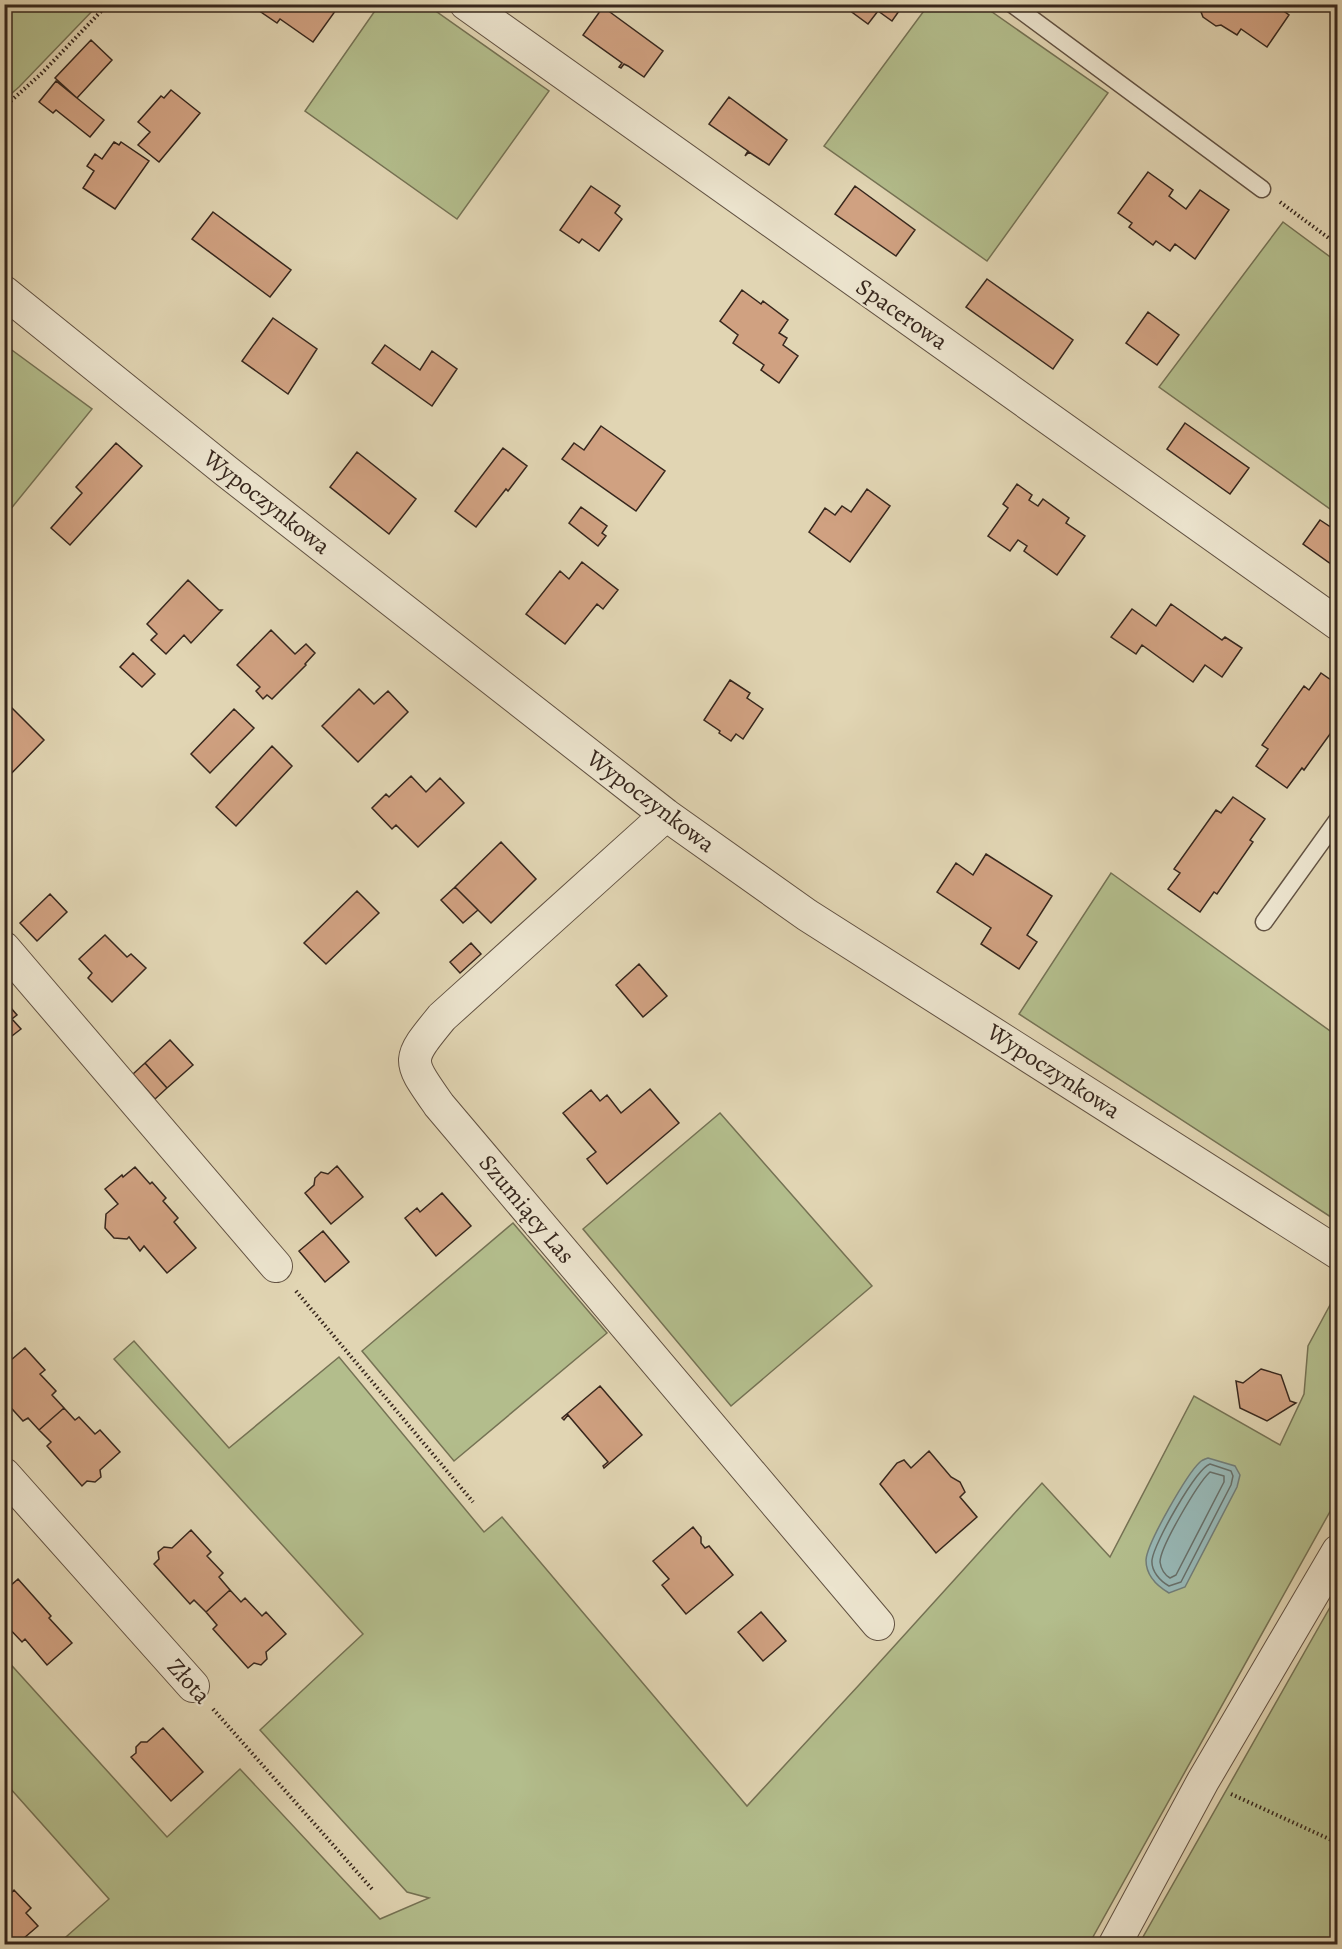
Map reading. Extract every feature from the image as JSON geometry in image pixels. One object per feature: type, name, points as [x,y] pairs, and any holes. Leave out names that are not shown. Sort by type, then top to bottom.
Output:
[{"type":"street","name":"Spacerowa","points":[[466,4],[1338,624]]},
{"type":"street","name":"Wypoczynkowa","points":[[4,292],[226,471],[666,815],[807,915],[1338,1253]]},
{"type":"street","name":"Szumiący Las","points":[[666,815],[442,1017],[417,1047],[414,1062],[416,1072],[438,1105],[878,1624]]},
{"type":"street","points":[[4,948],[276,1266]]},
{"type":"street","name":"Złota","points":[[4,1474],[193,1686]]},
{"type":"street","points":[[1115,1944],[1203,1781],[1338,1551]]},
{"type":"lane","points":[[1012,4],[1262,189]]},
{"type":"lane","points":[[1264,922],[1338,819]]},
{"type":"path","points":[[4,107],[40,75],[108,4]]},
{"type":"path","points":[[1262,189],[1338,244]]},
{"type":"path","points":[[276,1266],[473,1502]]},
{"type":"path","name":"Złota","points":[[193,1686],[372,1889]]},
{"type":"path","points":[[1203,1781],[1338,1843]]},
{"type":"green space","points":[[5,4],[98,5],[5,99]]},
{"type":"green space","points":[[929,4],[982,5],[1108,93],[987,261],[824,146]]},
{"type":"green space","points":[[379,5],[427,5],[549,91],[457,219],[305,111]]},
{"type":"green space","points":[[1283,222],[1337,262],[1337,514],[1159,387]]},
{"type":"green space","points":[[5,345],[92,409],[5,516]]},
{"type":"green space","points":[[1111,873],[1337,1036],[1337,1221],[1019,1014]]},
{"type":"green space","points":[[720,1113],[872,1286],[731,1406],[583,1229]]},
{"type":"green space","points":[[513,1223],[607,1333],[454,1461],[362,1351]]},
{"type":"green space","points":[[1337,1292],[1337,1499],[1089,1944],[58,1944],[109,1899],[9,1787],[5,1790],[4,1657],[167,1837],[240,1769],[380,1919],[429,1898],[407,1892],[260,1730],[363,1634],[114,1359],[134,1341],[229,1448],[339,1357],[484,1532],[502,1517],[747,1806],[1042,1483],[1110,1557],[1194,1396],[1280,1445],[1304,1394],[1308,1346]]},
{"type":"green space","points":[[1337,1595],[1337,1944],[1139,1944]]},
{"type":"water","points":[[1208,1458],[1235,1466],[1240,1475],[1237,1487],[1185,1587],[1169,1593],[1156,1584],[1150,1576],[1146,1566],[1148,1551],[1168,1509],[1186,1480],[1200,1462]]},
{"type":"building","points":[[262,4],[328,4],[336,10],[313,42],[280,19],[277,23],[258,10]]},
{"type":"building","points":[[847,4],[904,4],[892,21],[878,11],[868,24],[845,7]]},
{"type":"building","points":[[1191,4],[1274,4],[1289,15],[1267,47],[1241,29],[1237,35],[1221,25],[1216,26],[1203,17],[1201,12]]},
{"type":"building","points":[[603,7],[663,51],[644,77],[624,64],[621,68],[619,67],[622,63],[583,35]]},
{"type":"building","points":[[91,40],[112,60],[77,98],[55,78]]},
{"type":"building","points":[[56,81],[104,120],[90,137],[56,110],[53,113],[39,102]]},
{"type":"building","points":[[171,90],[200,113],[159,162],[138,145],[150,132],[138,122],[161,96],[164,98]]},
{"type":"building","points":[[729,97],[787,140],[769,165],[749,152],[745,156],[748,151],[709,124]]},
{"type":"building","points":[[114,142],[119,145],[121,142],[149,161],[115,209],[83,188],[94,171],[87,166],[95,154],[102,159]]},
{"type":"building","points":[[1148,172],[1173,190],[1169,196],[1186,209],[1200,190],[1229,210],[1195,259],[1175,244],[1170,251],[1156,241],[1153,245],[1129,227],[1132,223],[1118,213]]},
{"type":"building","points":[[591,186],[620,206],[615,213],[622,219],[599,251],[582,239],[579,243],[560,230]]},
{"type":"building","points":[[855,186],[915,230],[896,256],[835,214]]},
{"type":"building","points":[[213,212],[291,270],[270,297],[192,239]]},
{"type":"building","points":[[987,279],[1073,340],[1053,369],[966,307]]},
{"type":"building","points":[[742,290],[761,304],[763,301],[788,320],[779,333],[787,338],[783,345],[798,356],[779,383],[761,370],[764,365],[733,343],[738,335],[720,321]]},
{"type":"building","points":[[1148,312],[1179,335],[1157,365],[1126,343]]},
{"type":"building","points":[[273,318],[317,349],[288,394],[242,361]]},
{"type":"building","points":[[385,345],[420,370],[432,351],[457,369],[432,406],[372,363]]},
{"type":"building","points":[[1185,423],[1249,468],[1230,494],[1167,449]]},
{"type":"building","points":[[601,426],[665,471],[636,511],[562,459],[574,443],[584,450]]},
{"type":"building","points":[[116,443],[142,466],[70,545],[51,528],[82,493],[76,487]]},
{"type":"building","points":[[503,448],[527,466],[476,527],[455,511]]},
{"type":"building","points":[[357,452],[416,499],[389,534],[330,487]]},
{"type":"building","points":[[1017,484],[1032,495],[1029,500],[1038,506],[1043,499],[1069,518],[1066,523],[1085,536],[1057,575],[1024,551],[1027,546],[1018,540],[1010,551],[988,536],[1008,508],[1003,504]]},
{"type":"building","points":[[867,489],[890,506],[850,562],[809,532],[825,508],[835,515],[842,506],[851,512]]},
{"type":"building","points":[[581,507],[607,526],[602,533],[606,536],[598,546],[569,523]]},
{"type":"building","points":[[1320,520],[1338,532],[1338,569],[1303,544]]},
{"type":"building","points":[[582,562],[618,590],[603,609],[597,604],[565,644],[526,614],[560,571],[569,579]]},
{"type":"building","points":[[188,580],[219,610],[222,610],[191,643],[184,635],[166,654],[151,640],[157,634],[147,624]]},
{"type":"building","points":[[1171,604],[1222,640],[1225,637],[1242,648],[1222,677],[1205,665],[1193,682],[1142,645],[1136,654],[1111,637],[1132,609],[1156,626]]},
{"type":"building","points":[[271,630],[295,654],[306,644],[315,653],[272,699],[267,695],[263,699],[256,691],[260,687],[237,665]]},
{"type":"building","points":[[133,653],[155,674],[142,687],[120,667]]},
{"type":"building","points":[[1321,673],[1338,685],[1338,723],[1304,770],[1302,768],[1287,788],[1256,766],[1268,749],[1262,745],[1304,686],[1309,690]]},
{"type":"building","points":[[730,680],[750,693],[747,698],[763,709],[743,739],[736,734],[731,741],[704,720]]},
{"type":"building","points":[[359,689],[374,704],[388,691],[408,712],[358,762],[322,726]]},
{"type":"building","points":[[12,708],[44,740],[4,781],[4,716]]},
{"type":"building","points":[[234,709],[254,728],[210,773],[191,754]]},
{"type":"building","points":[[272,746],[292,766],[236,826],[216,807]]},
{"type":"building","points":[[411,776],[426,792],[440,778],[464,803],[418,847],[396,825],[392,829],[372,808],[386,794],[389,797]]},
{"type":"building","points":[[1233,797],[1265,819],[1250,840],[1253,842],[1217,894],[1214,892],[1200,912],[1168,889],[1180,873],[1174,869],[1216,810],[1221,813]]},
{"type":"building","points":[[501,842],[536,879],[491,923],[455,887]]},
{"type":"building","points":[[986,854],[1052,896],[1027,935],[1037,942],[1019,969],[981,944],[991,928],[937,892],[956,863],[973,875]]},
{"type":"building","points":[[455,887],[478,910],[463,923],[441,900]]},
{"type":"building","points":[[357,891],[379,913],[326,964],[304,943]]},
{"type":"building","points":[[50,894],[67,912],[37,941],[20,923]]},
{"type":"building","points":[[105,935],[127,957],[131,954],[146,968],[112,1002],[88,978],[92,973],[79,959]]},
{"type":"building","points":[[471,943],[481,954],[460,973],[450,962]]},
{"type":"building","points":[[639,964],[667,996],[643,1017],[616,985]]},
{"type":"building","points":[[4,1000],[17,1015],[4,1025]]},
{"type":"building","points":[[12,1019],[21,1029],[4,1042],[4,1025]]},
{"type":"building","points":[[170,1040],[193,1065],[167,1088],[145,1063]]},
{"type":"building","points":[[145,1063],[167,1088],[155,1099],[133,1074]]},
{"type":"building","points":[[650,1089],[679,1123],[607,1184],[587,1159],[596,1152],[563,1113],[591,1090],[600,1101],[607,1095],[621,1113]]},
{"type":"building","points":[[337,1166],[363,1197],[331,1224],[305,1193],[314,1185],[315,1178],[321,1172],[328,1174]]},
{"type":"building","points":[[135,1167],[166,1198],[163,1201],[178,1218],[174,1222],[196,1248],[167,1273],[144,1246],[140,1251],[129,1237],[127,1239],[114,1238],[105,1228],[106,1214],[118,1204],[105,1189]]},
{"type":"building","points":[[442,1193],[471,1226],[436,1256],[405,1218],[417,1208],[420,1212]]},
{"type":"building","points":[[323,1231],[349,1262],[325,1282],[299,1251]]},
{"type":"building","points":[[25,1348],[45,1370],[40,1374],[56,1391],[52,1395],[64,1408],[39,1430],[28,1418],[23,1421],[4,1400],[4,1366]]},
{"type":"building","points":[[1261,1369],[1281,1375],[1290,1401],[1296,1403],[1267,1421],[1240,1408],[1236,1381],[1243,1383]]},
{"type":"building","points":[[600,1386],[642,1435],[604,1468],[603,1466],[608,1462],[568,1415],[564,1420],[562,1418]]},
{"type":"building","points":[[64,1408],[75,1420],[79,1417],[95,1434],[100,1430],[120,1452],[100,1470],[101,1477],[95,1482],[87,1481],[82,1486],[47,1446],[51,1442],[39,1430]]},
{"type":"building","points":[[929,1451],[951,1477],[960,1482],[965,1492],[960,1497],[977,1517],[936,1553],[880,1484],[897,1463],[904,1460],[911,1468]]},
{"type":"building","points":[[693,1527],[701,1537],[701,1543],[705,1548],[709,1546],[733,1575],[686,1614],[662,1585],[669,1579],[653,1561]]},
{"type":"building","points":[[191,1530],[211,1552],[207,1556],[223,1573],[219,1577],[230,1590],[206,1612],[194,1600],[190,1604],[154,1564],[159,1559],[158,1552],[164,1547],[172,1548]]},
{"type":"building","points":[[18,1579],[72,1643],[47,1665],[25,1639],[22,1642],[4,1623],[4,1586],[8,1583],[10,1586]]},
{"type":"building","points":[[230,1590],[241,1602],[245,1598],[262,1616],[266,1612],[286,1634],[266,1652],[267,1659],[261,1665],[254,1663],[248,1668],[213,1629],[217,1625],[206,1612]]},
{"type":"building","points":[[761,1612],[786,1641],[763,1661],[738,1632]]},
{"type":"building","points":[[163,1728],[203,1772],[171,1801],[131,1757],[136,1753],[136,1747],[141,1742],[147,1742]]},
{"type":"building","points":[[4,1888],[10,1894],[14,1890],[31,1908],[26,1913],[38,1926],[17,1944],[4,1944]]}]
